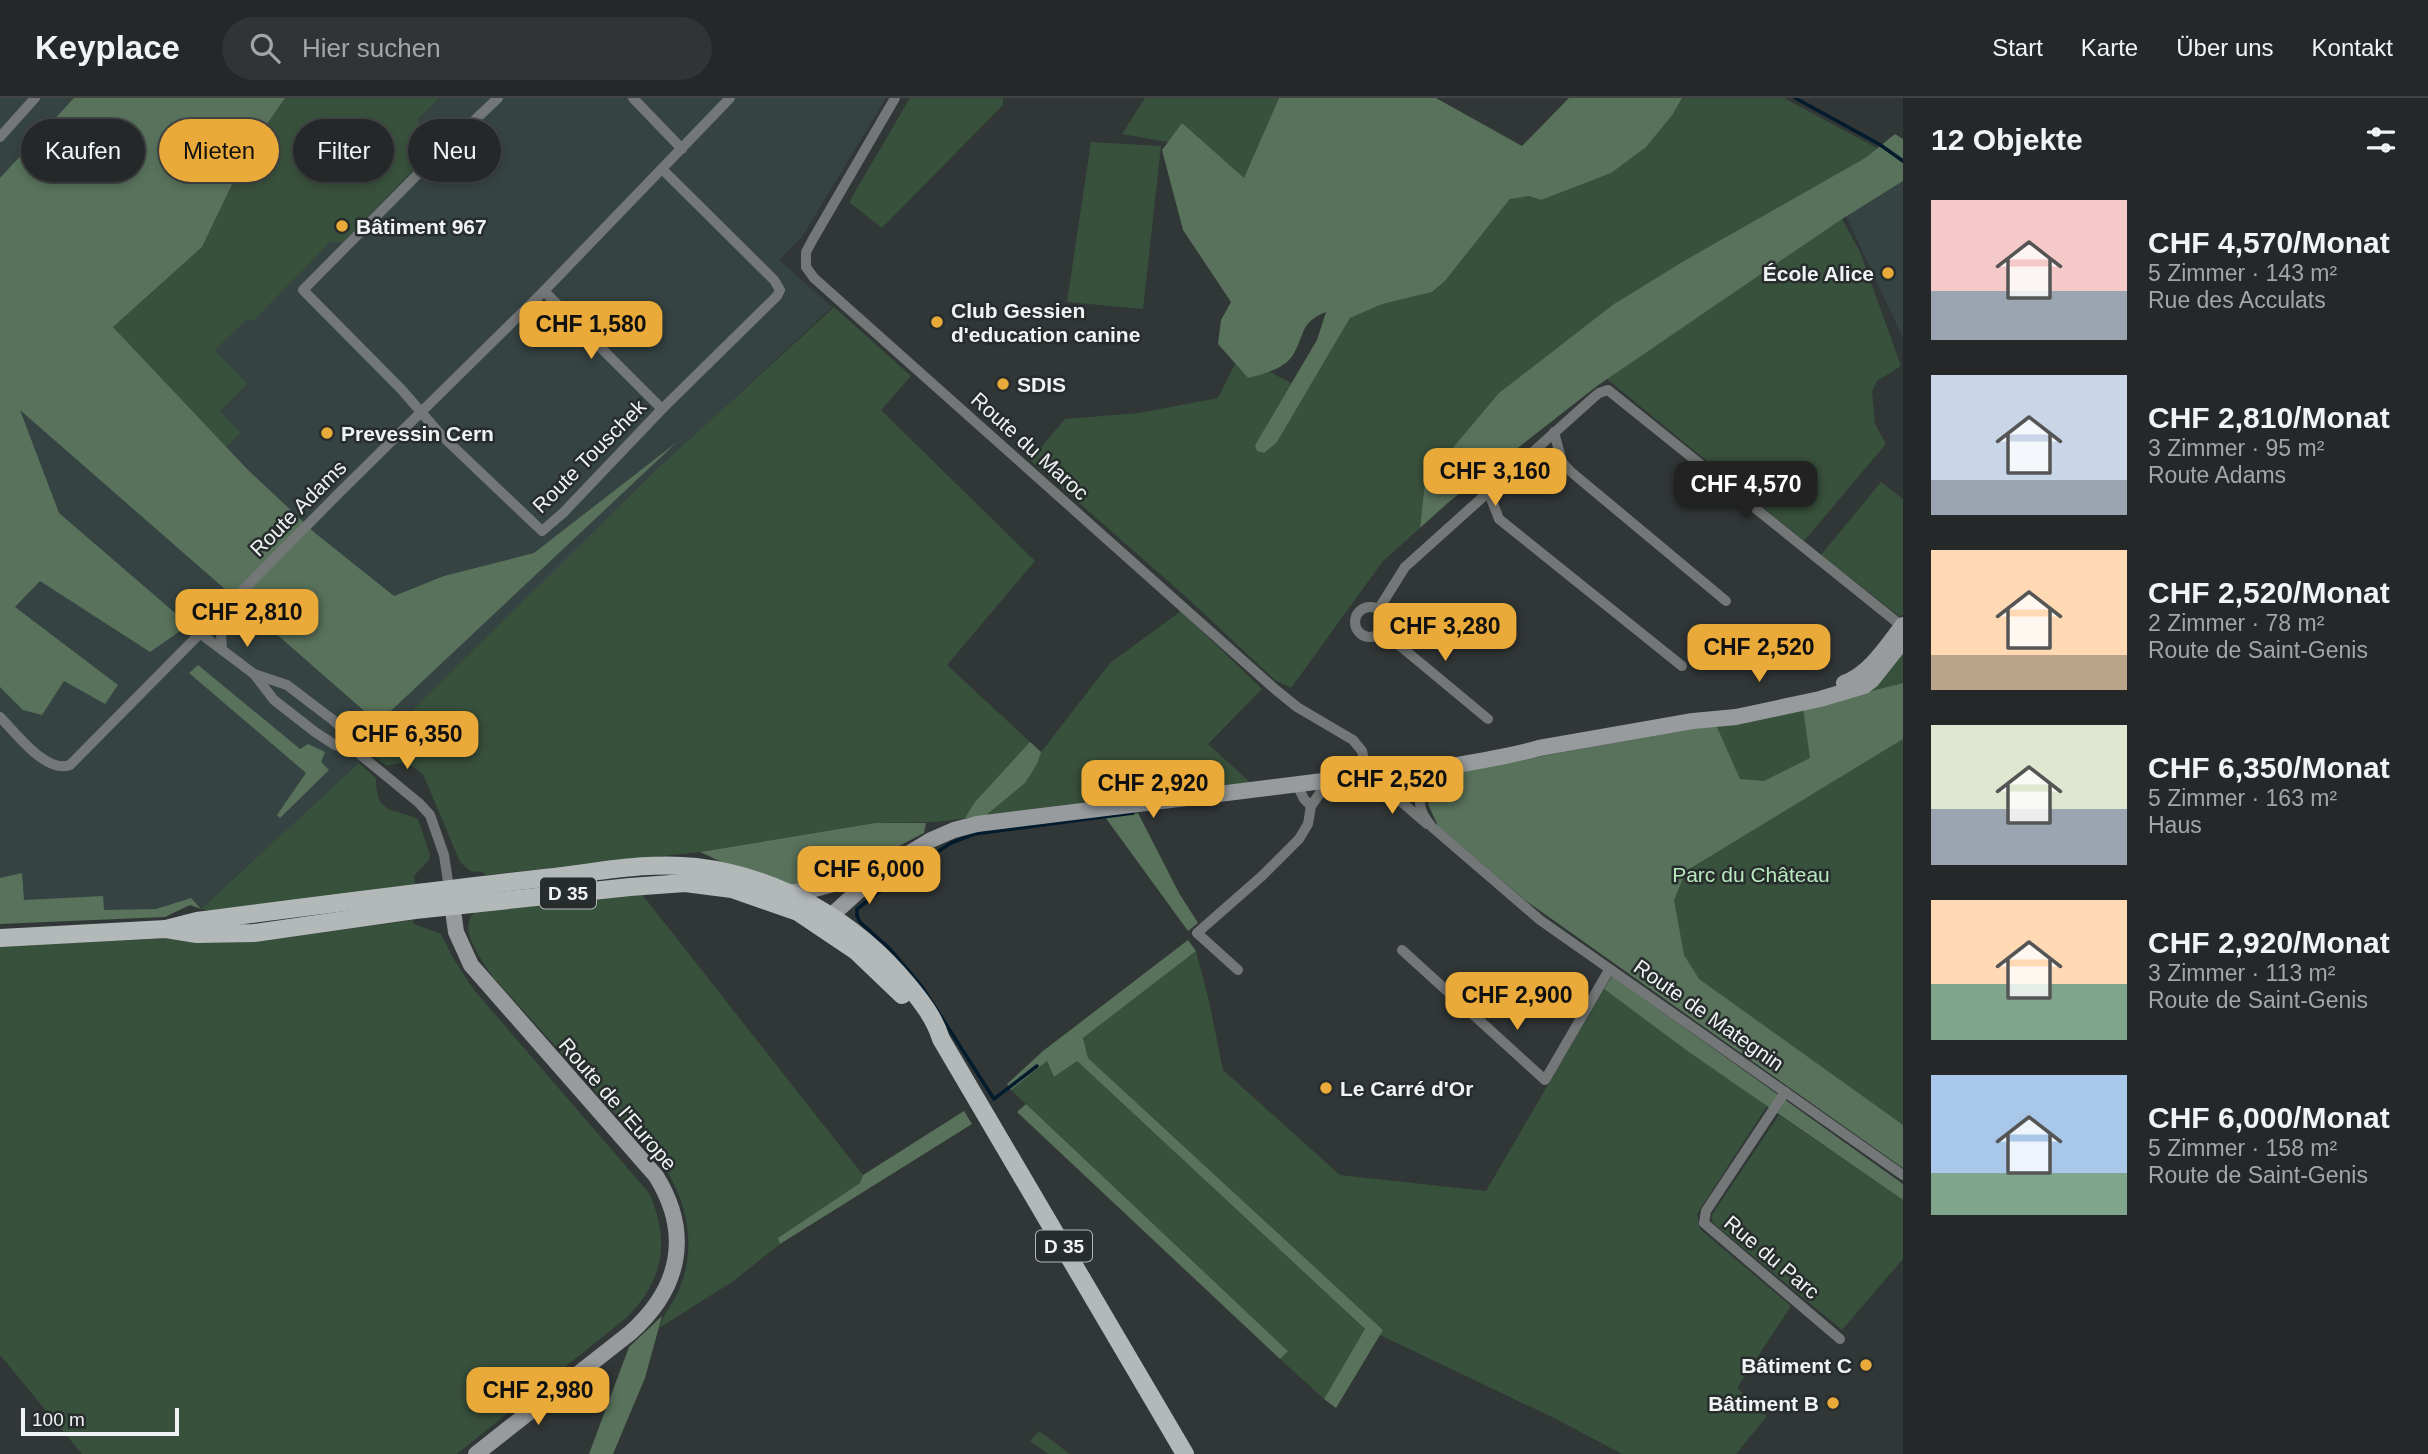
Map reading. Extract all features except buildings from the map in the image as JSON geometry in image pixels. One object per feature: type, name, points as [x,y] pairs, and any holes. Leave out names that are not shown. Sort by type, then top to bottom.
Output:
[{"type":"main road","points":[[786,893],[828,886],[878,872],[931,840],[965,826],[1297,785],[1341,782],[1377,772],[1517,754],[1693,722],[1712,714],[1854,679],[1869,667],[1903,629]]},
{"type":"main road","name":"D 35","points":[[0,938],[166,929],[197,921],[654,865],[715,870],[786,893],[813,913],[888,980],[929,1028],[942,1039]]},
{"type":"main road","points":[[832,915],[871,882],[878,872]]},
{"type":"main road","name":"D 35","points":[[166,929],[197,934],[254,933],[452,906],[685,883],[732,889],[813,913],[832,915],[870,945],[897,972],[936,1023],[942,1039],[1185,1454]]},
{"type":"main road","points":[[813,913],[817,894],[828,886]]},
{"type":"main road","name":"Route de l'Europe","points":[[450,888],[456,932],[471,965],[656,1176],[671,1205],[677,1234],[672,1277],[649,1315],[476,1454]]},
{"type":"street","points":[[0,137],[35,98]]},
{"type":"street","points":[[421,412],[303,290],[411,180],[498,98]]},
{"type":"street","points":[[633,98],[682,149]]},
{"type":"street","name":"Route Adams","points":[[0,717],[41,758],[56,767],[70,765],[544,291],[730,98]]},
{"type":"street","name":"Route du Maroc","points":[[895,98],[806,252],[806,267],[824,287],[1276,690],[1297,707],[1353,740],[1377,772]]},
{"type":"street","name":"Route Touschek","points":[[421,412],[542,531],[563,513],[780,290],[774,280],[662,169]]},
{"type":"street","points":[[544,291],[662,410]]},
{"type":"street","points":[[1378,610],[1405,567],[1554,432],[1599,393],[1608,390],[1903,629]]},
{"type":"street","points":[[1554,432],[1562,461],[1570,471],[1726,601]]},
{"type":"street","points":[[1489,493],[1499,519],[1682,666]]},
{"type":"street","points":[[1370,607],[1378,610],[1385,621],[1382,631],[1372,637],[1359,633],[1355,623],[1361,610],[1370,607]]},
{"type":"street","points":[[220,616],[222,650]]},
{"type":"street","points":[[1382,631],[1488,719]]},
{"type":"street","points":[[201,634],[254,674],[274,700],[315,732],[335,745],[358,752]]},
{"type":"street","points":[[254,674],[287,685],[347,734],[358,752],[411,794],[430,815],[450,888]]},
{"type":"street","name":"Route de Mategnin","points":[[1420,766],[1420,804],[1424,817],[1432,827]]},
{"type":"street","name":"Route de Mategnin","points":[[1377,772],[1416,817],[1432,827],[1522,905],[1609,970],[1903,1175]]},
{"type":"street","points":[[1238,970],[1196,933],[1262,876],[1299,838],[1308,824],[1311,806],[1320,796],[1323,782]]},
{"type":"street","points":[[1297,785],[1311,806]]},
{"type":"street","points":[[1402,950],[1545,1080],[1609,970]]},
{"type":"street","name":"Rue du Parc","points":[[1785,1092],[1706,1211],[1703,1223],[1840,1339]]},
{"type":"shaded area","points":[[0,98],[886,98],[802,237],[779,260],[832,307],[684,445],[352,770],[201,909],[191,898],[156,909],[0,914]]},
{"type":"shaded area","name":"École Alice","points":[[1903,181],[1903,338],[1846,216]]},
{"type":"green space","points":[[74,98],[285,98],[270,119],[159,119],[159,182],[233,182],[202,247],[113,327],[247,469],[315,533],[394,596],[444,576],[534,553],[677,442],[378,723],[20,410],[59,513],[189,625],[150,652],[40,581],[15,607],[118,685],[105,704],[64,681],[42,715],[23,710],[0,687],[0,178],[21,155],[21,182],[145,182],[145,119],[55,119]]},
{"type":"green space","points":[[285,98],[439,98],[418,119],[408,119],[408,175],[343,242],[330,242],[254,320],[246,320],[215,350],[247,384],[220,411],[240,433],[226,447],[113,327],[202,247],[233,182],[279,182],[279,119],[270,119]]},
{"type":"green space","points":[[910,98],[1003,98],[1003,105],[882,228],[849,202]]},
{"type":"green space","points":[[1145,98],[1279,98],[1244,179],[1182,124],[1168,142],[1122,134]]},
{"type":"green space","points":[[1279,98],[1436,98],[1522,146],[1569,98],[1682,98],[1673,114],[1646,147],[1611,173],[1541,200],[1529,196],[1510,199],[1445,281],[1432,292],[1382,304],[1350,318],[1277,442],[1264,453],[1257,451],[1255,445],[1317,340],[1326,312],[1307,325],[1289,360],[1267,373],[1248,378],[1218,344],[1221,320],[1231,302],[1183,230],[1162,150],[1182,123],[1244,178]]},
{"type":"green space","points":[[1682,98],[1784,98],[1877,148],[1865,158],[1682,262],[1614,304],[1425,481],[1420,528],[1383,561],[1291,688],[1275,680],[1184,595],[1030,460],[1065,419],[1139,413],[1218,398],[1235,364],[1248,378],[1270,372],[1291,383],[1255,445],[1264,452],[1277,442],[1350,318],[1382,303],[1432,292],[1445,281],[1511,198],[1529,196],[1541,200],[1673,114]]},
{"type":"green space","points":[[1895,134],[1903,139],[1903,181],[1842,219],[1597,386],[1450,501],[1420,528],[1425,481],[1499,393],[1614,304],[1682,262],[1865,158]]},
{"type":"green space","points":[[1091,142],[1161,146],[1143,309],[1067,302]]},
{"type":"green space","points":[[1842,219],[1860,252],[1901,366],[1877,381],[1872,392],[1875,424],[1886,444],[1804,541],[1607,379]]},
{"type":"green space","points":[[834,307],[911,376],[881,410],[1035,561],[947,665],[1041,752],[1110,663],[1181,611],[1262,689],[1208,744],[1251,783],[937,822],[875,823],[700,852],[485,875],[483,872],[470,871],[460,862],[423,774],[406,764],[387,766],[369,753],[654,472]]},
{"type":"green space","points":[[1881,482],[1903,499],[1903,615],[1899,616],[1821,555]]},
{"type":"green space","points":[[1903,648],[1903,683],[1871,691]]},
{"type":"green space","points":[[198,665],[300,749],[308,744],[325,752],[321,762],[329,770],[280,818],[277,815],[306,773],[189,673]]},
{"type":"green space","points":[[1903,683],[1903,739],[1686,871],[1674,900],[1684,955],[1699,979],[1903,1125],[1903,1168],[1525,900],[1438,826],[1428,804],[1433,786],[1447,773],[1716,725],[1740,779],[1764,781],[1810,758],[1803,708]]},
{"type":"green space","name":"Parc du Château","points":[[1903,687],[1903,1168],[1525,900],[1438,826],[1428,804],[1433,786],[1447,773],[1716,725]]},
{"type":"green space","points":[[1030,742],[1041,752],[1025,783],[985,816],[965,818],[975,802]]},
{"type":"green space","points":[[359,763],[376,778],[382,804],[393,811],[418,819],[430,855],[429,860],[414,876],[415,884],[220,913],[201,909]]},
{"type":"green space","points":[[1138,813],[1179,893],[1198,923],[1188,931],[1105,817]]},
{"type":"green space","points":[[875,823],[926,823],[924,833],[875,859],[839,876],[803,885],[763,879],[700,852]]},
{"type":"green space","points":[[22,873],[24,900],[103,896],[104,910],[156,909],[191,898],[201,909],[190,905],[165,917],[0,924],[0,878]]},
{"type":"green space","points":[[641,893],[863,1175],[860,1183],[779,1238],[780,1244],[732,1282],[659,1328],[679,1290],[687,1260],[688,1229],[675,1185],[667,1171],[494,978],[472,944],[468,925],[478,910]]},
{"type":"green space","points":[[413,920],[414,924],[441,934],[474,990],[649,1193],[660,1228],[661,1244],[660,1260],[648,1290],[626,1318],[457,1454],[82,1454],[0,1355],[0,946],[175,938],[276,939]]},
{"type":"green space","points":[[1188,940],[1196,951],[1083,1038],[1088,1058],[1383,1330],[1336,1408],[1324,1399],[1365,1329],[1077,1061],[1054,1077],[1047,1061],[1011,1090],[1007,1084],[1043,1051]]},
{"type":"green space","points":[[1196,951],[1223,1070],[1340,1175],[1486,1191],[1604,989],[1767,1106],[1697,1214],[1700,1229],[1791,1306],[1737,1388],[1767,1416],[1736,1454],[1622,1454],[1554,1418],[1380,1335],[1383,1330],[1088,1058],[1083,1038]]},
{"type":"green space","points":[[1612,976],[1903,1184],[1903,1200],[1689,1052],[1604,989]]},
{"type":"green space","points":[[1047,1061],[1054,1077],[1077,1061],[1366,1330],[1324,1399],[1280,1359],[1287,1350],[1011,1090]]},
{"type":"green space","points":[[1026,1104],[1288,1351],[1280,1359],[1017,1112]]},
{"type":"green space","points":[[964,1111],[972,1124],[780,1244],[778,1238],[860,1183],[863,1175]]},
{"type":"green space","points":[[1779,1115],[1903,1200],[1903,1259],[1842,1330],[1713,1223],[1711,1216]]},
{"type":"green space","points":[[662,1316],[645,1378],[613,1454],[589,1454],[629,1347]]},
{"type":"green space","points":[[1039,1431],[1070,1454],[1048,1454],[1030,1441]]},
{"type":"waterway","points":[[1795,98],[1879,144],[1903,161]]},
{"type":"waterway","points":[[903,874],[951,843],[974,834],[1133,813]]},
{"type":"waterway","points":[[893,881],[857,909],[857,916],[922,987],[994,1099],[1037,1066]]},
{"type":"place","name":"Bâtiment 967","points":[[342,226]]},
{"type":"place","name":"École Alice","points":[[1888,273]]},
{"type":"place","name":"Club Gessien d'education canine","points":[[937,322]]},
{"type":"place","name":"SDIS","points":[[1003,384]]},
{"type":"place","name":"Prevessin Cern","points":[[327,433]]},
{"type":"place","name":"Le Carré d'Or","points":[[1326,1088]]},
{"type":"place","name":"Bâtiment C","points":[[1866,1365]]},
{"type":"place","name":"Bâtiment B","points":[[1833,1403]]}]
